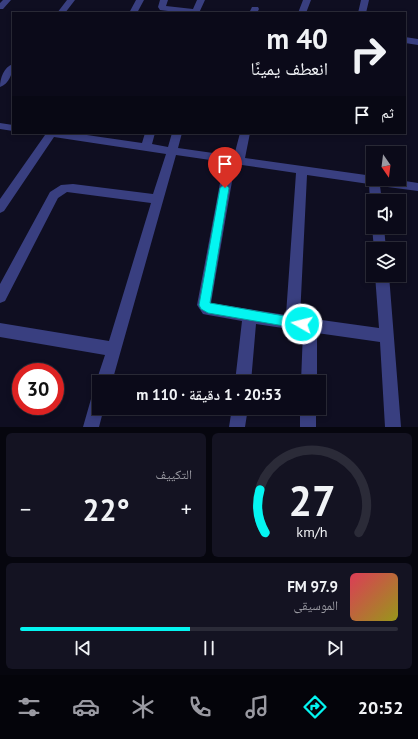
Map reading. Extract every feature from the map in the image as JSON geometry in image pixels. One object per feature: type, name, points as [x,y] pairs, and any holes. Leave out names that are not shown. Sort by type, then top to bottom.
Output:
[{"type":"street","points":[[0,7],[7,0]]},
{"type":"street","points":[[62,12],[71,0]]},
{"type":"street","points":[[134,12],[140,0]]},
{"type":"street","points":[[164,0],[163,8],[195,12],[201,0]]},
{"type":"street","points":[[302,12],[307,0]]},
{"type":"street","points":[[362,12],[365,0]]},
{"type":"street","points":[[406,40],[418,42]]},
{"type":"street","points":[[0,84],[12,68]]},
{"type":"street","points":[[0,126],[12,128]]},
{"type":"street","points":[[0,208],[51,134]]},
{"type":"street","points":[[59,134],[366,180]]},
{"type":"street","points":[[146,146],[150,134]]},
{"type":"street","points":[[106,375],[156,199],[177,134]]},
{"type":"street","points":[[245,134],[234,160],[204,305],[208,309],[387,336]]},
{"type":"street","points":[[293,323],[302,170]]},
{"type":"street","points":[[406,185],[418,187]]},
{"type":"street","points":[[0,298],[54,195],[59,190],[73,188],[156,199]]},
{"type":"street","points":[[383,282],[393,427]]},
{"type":"street","points":[[244,375],[250,316]]},
{"type":"street","points":[[309,375],[310,325]]},
{"type":"street","points":[[0,330],[113,349]]},
{"type":"street","points":[[91,427],[94,415]]},
{"type":"street","points":[[237,427],[239,415]]},
{"type":"street","points":[[308,415],[308,427]]},
{"type":"route","points":[[225,188],[204,305],[208,309],[302,324]]}]
